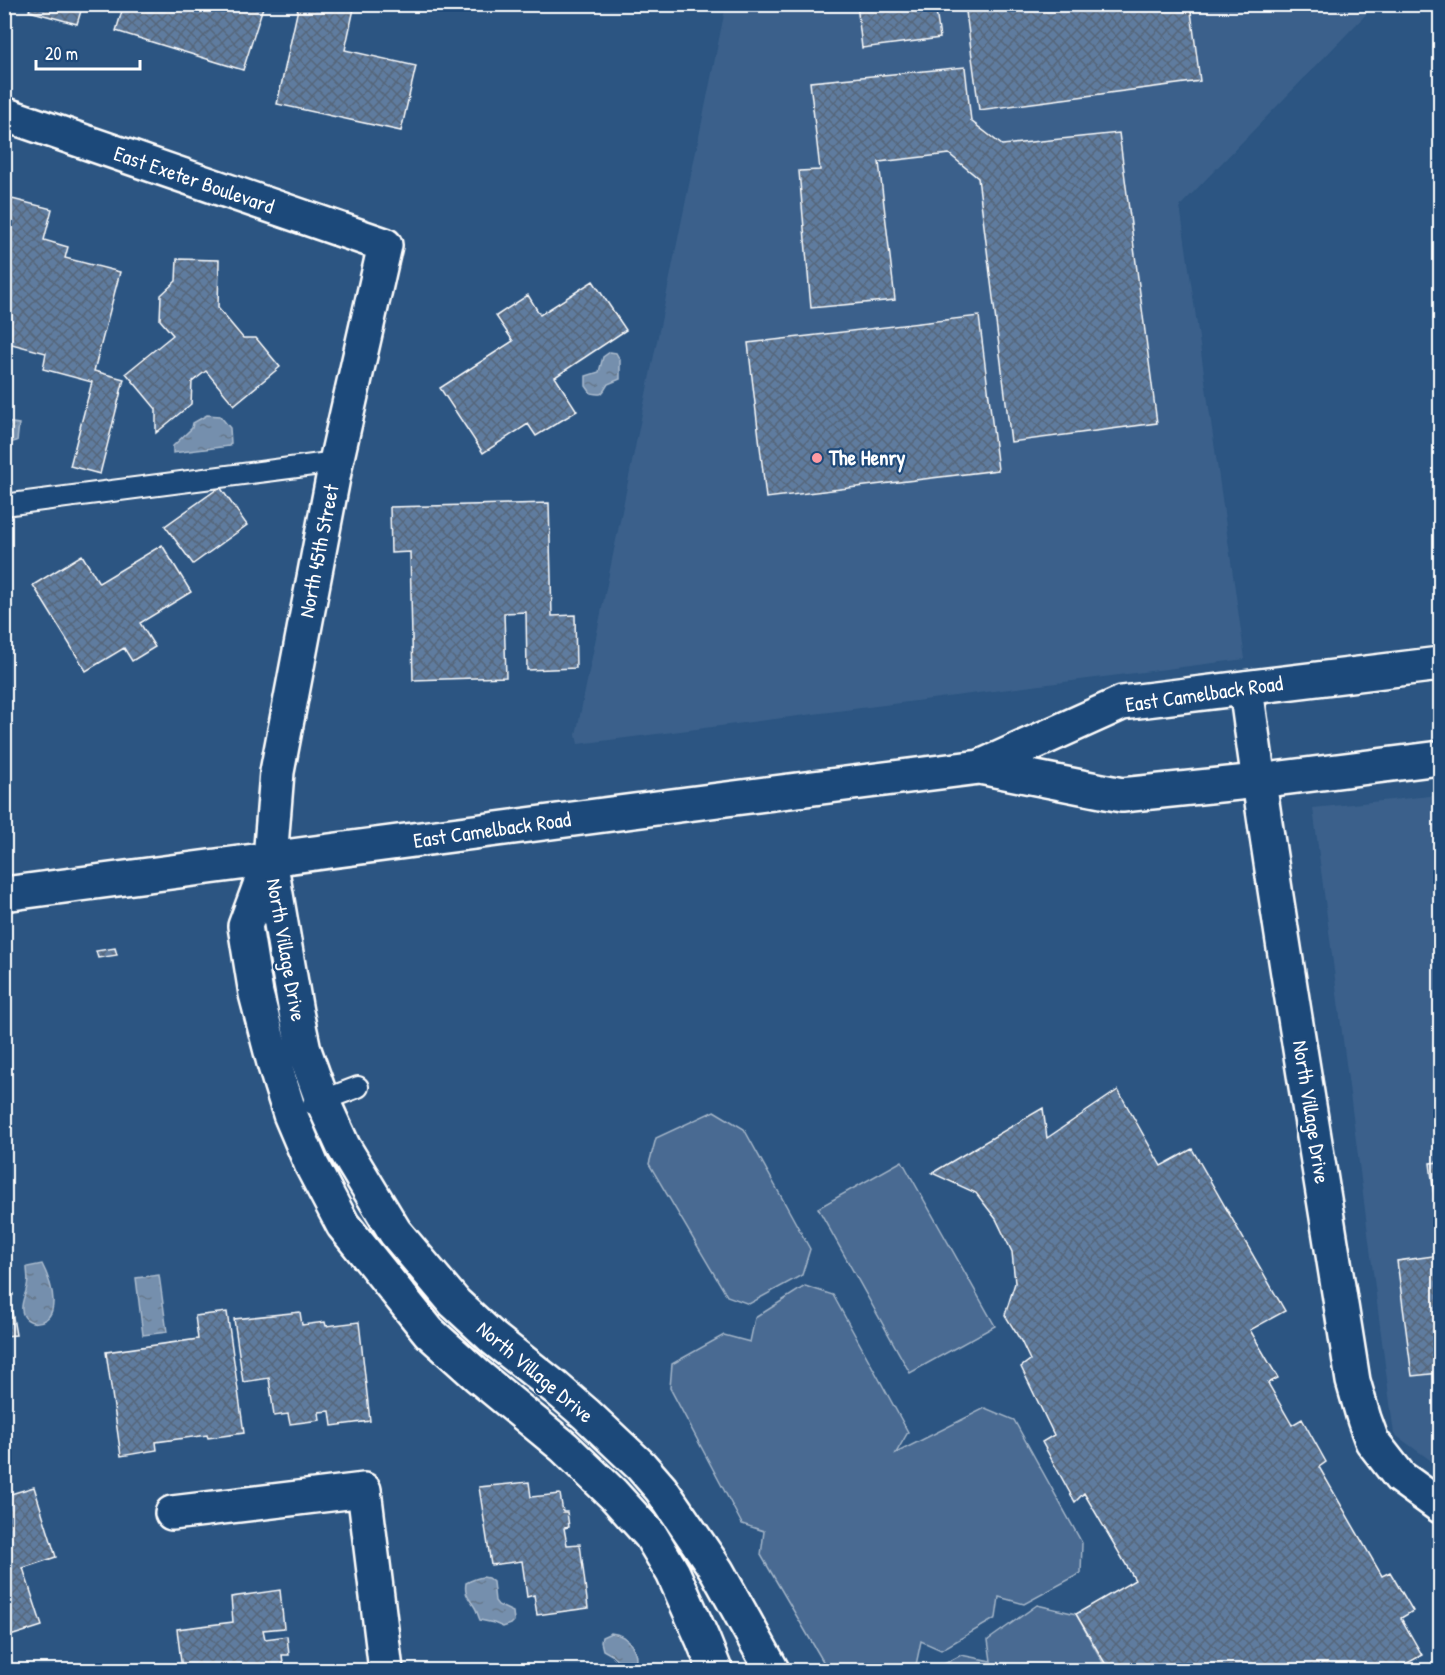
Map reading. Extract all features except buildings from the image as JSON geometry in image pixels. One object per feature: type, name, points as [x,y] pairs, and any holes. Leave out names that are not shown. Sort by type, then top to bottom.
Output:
[{"type":"street","name":"East Exeter Boulevard","points":[[4,114],[385,245]]},
{"type":"street","name":"North 45th Street","points":[[270,859],[277,772],[336,462],[385,245]]},
{"type":"street","name":"East Camelback Road","points":[[4,894],[980,767],[1122,703],[1440,664]]},
{"type":"street","name":"North Village Drive","points":[[1246,687],[1258,781],[1353,1381],[1372,1441],[1400,1477],[1440,1506]]},
{"type":"street","name":"East Camelback Road","points":[[980,767],[1122,795],[1258,781],[1440,758]]},
{"type":"street","name":"North Village Drive","points":[[270,859],[304,1050],[322,1100],[343,1146],[395,1232],[462,1310],[578,1408],[641,1466],[661,1489],[717,1571],[772,1671]]},
{"type":"street","name":"North Village Drive","points":[[270,859],[245,926],[256,994],[290,1114],[312,1166],[343,1225],[429,1332],[564,1447],[613,1494],[651,1536],[673,1573],[704,1640],[715,1671]]},
{"type":"street","points":[[172,1513],[364,1490],[386,1671]]},
{"type":"street","points":[[690,1611],[727,1589]]},
{"type":"lane","points":[[4,505],[336,462]]},
{"type":"lane","points":[[290,1114],[358,1087]]},
{"type":"shaded area","points":[[726,5],[1375,5],[1180,206],[1245,659],[578,744],[576,735]]},
{"type":"shaded area","points":[[1440,795],[1440,1467],[1394,1434],[1313,808]]},
{"type":"shaded area","points":[[714,1111],[744,1129],[810,1249],[802,1275],[749,1304],[727,1296],[649,1164],[656,1138]]},
{"type":"shaded area","points":[[902,1161],[995,1326],[910,1373],[818,1208]]},
{"type":"shaded area","points":[[805,1286],[833,1295],[908,1432],[896,1453],[985,1408],[1014,1420],[1082,1543],[1081,1573],[1024,1604],[999,1597],[996,1618],[941,1650],[921,1641],[916,1665],[903,1670],[828,1670],[761,1555],[764,1531],[742,1524],[670,1388],[672,1364],[724,1335],[750,1342],[755,1318]]},
{"type":"shaded area","points":[[1037,1605],[1076,1614],[1107,1670],[933,1670],[961,1655],[991,1661],[988,1640]]},
{"type":"water","points":[[610,352],[616,353],[620,360],[620,379],[608,384],[601,394],[591,393],[586,386],[586,376],[599,372],[603,357]]},
{"type":"water","points":[[207,415],[220,416],[230,428],[231,443],[229,446],[173,453],[173,446],[192,428],[193,423]]},
{"type":"water","points":[[5,422],[19,424],[17,441],[5,444]]},
{"type":"water","points":[[42,1264],[52,1293],[52,1310],[50,1315],[41,1322],[31,1322],[24,1316],[22,1310],[28,1284],[27,1267]]},
{"type":"water","points":[[159,1275],[167,1332],[143,1335],[136,1278]]},
{"type":"water","points":[[483,1577],[493,1582],[495,1601],[498,1605],[513,1612],[514,1621],[511,1624],[503,1627],[480,1620],[467,1596],[466,1583]]},
{"type":"water","points":[[611,1633],[623,1637],[632,1646],[636,1658],[632,1670],[615,1670],[617,1660],[603,1650],[602,1637]]},
{"type":"place","name":"The Henry","points":[[817,458]]}]
